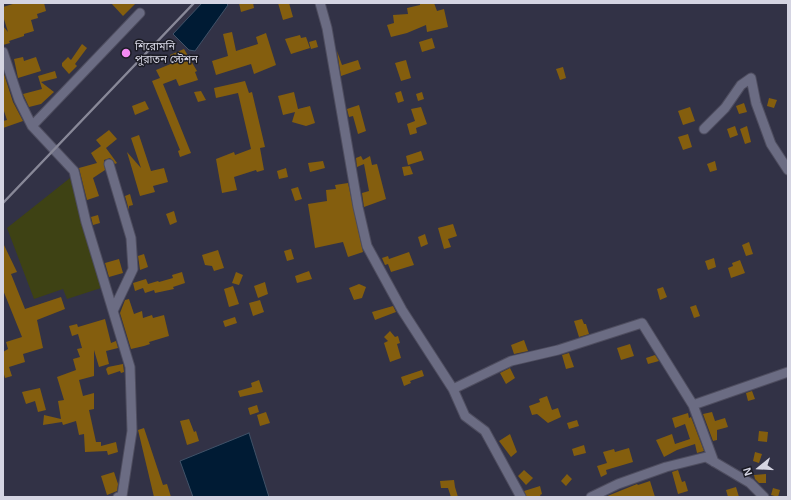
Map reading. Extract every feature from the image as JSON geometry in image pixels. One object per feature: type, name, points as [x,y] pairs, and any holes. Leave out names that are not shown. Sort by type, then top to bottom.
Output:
[{"type":"street","points":[[320,3],[327,28],[358,207],[367,246],[402,310],[453,389],[465,416],[485,431],[521,497]]},
{"type":"street","points":[[32,126],[140,13]]},
{"type":"street","points":[[3,52],[18,100],[32,126],[74,170],[86,222],[130,367],[132,432],[122,496],[118,497]]},
{"type":"street","points":[[704,129],[725,108],[741,85],[751,78],[756,103],[771,144],[788,170]]},
{"type":"street","points":[[109,164],[131,238],[133,269],[113,311]]},
{"type":"street","points":[[453,389],[511,362],[558,350],[642,323],[693,405],[714,462]]},
{"type":"street","points":[[693,405],[788,372]]},
{"type":"street","points":[[591,497],[618,484],[666,467],[706,457],[750,483],[764,497]]},
{"type":"green space","points":[[70,178],[101,288],[67,299],[63,289],[34,299],[7,228]]},
{"type":"water","points":[[202,3],[226,3],[228,5],[195,51],[189,50],[173,34]]},
{"type":"water","points":[[249,433],[269,497],[193,497],[180,461]]},
{"type":"building","points":[[16,3],[44,3],[46,11],[37,14],[38,18],[31,20],[34,31],[24,34],[24,36],[9,41],[10,43],[3,45],[3,26],[8,32],[3,16],[3,7]]},
{"type":"building","points":[[111,3],[136,3],[123,16]]},
{"type":"building","points":[[239,3],[253,3],[254,8],[241,12]]},
{"type":"building","points":[[278,3],[289,3],[293,17],[283,20]]},
{"type":"building","points":[[420,3],[434,3],[437,11],[444,9],[448,27],[427,32],[426,25],[407,33],[391,37],[387,25],[394,23],[393,15],[408,14],[407,8],[420,5]]},
{"type":"building","points":[[232,32],[236,51],[258,44],[256,37],[266,33],[276,65],[254,74],[251,64],[216,75],[212,61],[228,56],[223,34]]},
{"type":"building","points":[[300,35],[301,38],[306,37],[310,48],[291,54],[285,39]]},
{"type":"building","points":[[432,38],[435,48],[422,52],[419,42]]},
{"type":"building","points":[[316,40],[318,47],[311,49],[309,42]]},
{"type":"building","points":[[82,44],[87,48],[75,64],[77,66],[69,74],[62,66],[62,63],[68,57],[71,60]]},
{"type":"building","points":[[184,49],[197,71],[195,72],[198,80],[179,86],[176,79],[163,84],[191,153],[180,157],[178,151],[180,150],[152,81],[160,78],[156,70],[173,63],[170,55]]},
{"type":"building","points":[[337,51],[342,65],[358,60],[361,69],[341,76]]},
{"type":"building","points":[[23,57],[24,61],[36,57],[41,71],[18,78],[14,59]]},
{"type":"building","points":[[406,60],[411,78],[401,81],[395,63]]},
{"type":"building","points":[[563,67],[566,78],[560,80],[556,69]]},
{"type":"building","points":[[3,71],[13,102],[23,121],[3,128],[3,121],[7,120],[3,108]]},
{"type":"building","points":[[55,71],[57,78],[41,82],[54,92],[41,104],[29,107],[23,94],[42,89],[38,76]]},
{"type":"building","points":[[245,81],[249,93],[252,92],[265,147],[260,148],[264,170],[257,172],[256,170],[234,177],[237,190],[222,193],[216,159],[234,152],[235,155],[251,149],[238,93],[216,98],[214,88]]},
{"type":"building","points":[[201,91],[206,100],[198,102],[194,92]]},
{"type":"building","points":[[401,91],[404,101],[398,103],[395,93]]},
{"type":"building","points":[[294,92],[298,109],[310,106],[315,123],[306,126],[292,122],[295,112],[283,115],[278,96]]},
{"type":"building","points":[[422,92],[424,99],[418,101],[416,94]]},
{"type":"building","points":[[769,98],[777,100],[774,108],[767,106]]},
{"type":"building","points":[[145,101],[149,109],[135,115],[132,106]]},
{"type":"building","points":[[744,103],[747,112],[739,114],[736,106]]},
{"type":"building","points":[[359,105],[366,131],[358,134],[353,116],[349,117],[347,109]]},
{"type":"building","points":[[421,107],[427,124],[416,128],[417,133],[410,135],[407,124],[415,121],[411,109]]},
{"type":"building","points":[[690,107],[695,121],[683,125],[678,111]]},
{"type":"building","points":[[735,126],[738,135],[730,138],[727,129]]},
{"type":"building","points":[[747,126],[751,142],[745,144],[740,129]]},
{"type":"building","points":[[109,130],[117,139],[106,148],[117,163],[115,164],[110,158],[104,160],[105,170],[93,178],[99,196],[87,200],[79,168],[97,163],[91,153],[101,146],[96,140]]},
{"type":"building","points":[[688,134],[692,147],[683,150],[678,137]]},
{"type":"building","points":[[139,135],[151,171],[164,168],[168,182],[153,186],[155,192],[140,196],[127,152],[141,168],[131,138]]},
{"type":"building","points":[[421,151],[424,160],[408,165],[406,156]]},
{"type":"building","points":[[361,156],[363,160],[370,156],[372,165],[377,164],[386,199],[364,207],[362,193],[369,191],[364,164],[357,167],[356,158]]},
{"type":"building","points":[[323,161],[325,168],[310,172],[308,163]]},
{"type":"building","points":[[715,161],[717,170],[710,172],[707,164]]},
{"type":"building","points":[[410,166],[413,174],[404,176],[402,167]]},
{"type":"building","points":[[286,168],[288,177],[279,179],[277,171]]},
{"type":"building","points":[[348,183],[363,252],[348,257],[343,242],[315,248],[308,204],[327,201],[326,190],[336,189],[335,185]]},
{"type":"building","points":[[298,187],[302,199],[295,201],[291,189]]},
{"type":"building","points":[[130,194],[133,205],[129,206],[129,210],[125,196]]},
{"type":"building","points":[[174,211],[177,222],[170,225],[166,214]]},
{"type":"building","points":[[98,215],[100,223],[93,225],[91,217]]},
{"type":"building","points":[[453,224],[457,236],[448,239],[451,247],[444,249],[438,228]]},
{"type":"building","points":[[425,234],[428,244],[421,247],[418,237]]},
{"type":"building","points":[[749,242],[753,254],[746,256],[742,245]]},
{"type":"building","points":[[3,243],[17,272],[11,274],[25,309],[61,297],[65,309],[37,320],[43,348],[23,354],[25,362],[9,367],[12,376],[5,378],[3,371],[3,352],[8,349],[6,342],[22,337],[3,290]]},
{"type":"building","points":[[291,249],[294,259],[287,261],[284,251]]},
{"type":"building","points":[[218,250],[224,268],[214,271],[212,266],[205,265],[202,255]]},
{"type":"building","points":[[409,252],[414,265],[391,272],[388,264],[385,265],[382,258],[388,256],[389,259]]},
{"type":"building","points":[[144,254],[148,267],[140,270],[138,256]]},
{"type":"building","points":[[714,258],[716,267],[708,270],[705,261]]},
{"type":"building","points":[[119,259],[123,273],[109,277],[105,263]]},
{"type":"building","points":[[740,260],[745,273],[731,278],[728,268],[733,266],[732,263]]},
{"type":"building","points":[[309,271],[312,279],[297,283],[295,276]]},
{"type":"building","points":[[182,272],[185,283],[173,287],[174,289],[155,293],[154,290],[145,293],[143,288],[135,291],[133,283],[146,279],[148,284],[159,282],[173,278],[172,275]]},
{"type":"building","points":[[236,272],[243,275],[239,285],[232,283]]},
{"type":"building","points":[[265,282],[268,294],[258,298],[254,286]]},
{"type":"building","points":[[359,284],[366,287],[362,298],[354,300],[349,288]]},
{"type":"building","points":[[233,286],[239,304],[229,307],[224,289]]},
{"type":"building","points":[[663,287],[667,297],[660,300],[657,289]]},
{"type":"building","points":[[129,299],[134,314],[142,311],[143,318],[152,315],[153,318],[164,315],[169,336],[149,342],[150,344],[131,349],[120,313],[125,300]]},
{"type":"building","points":[[260,300],[264,312],[253,316],[249,303]]},
{"type":"building","points":[[696,305],[700,316],[694,318],[690,307]]},
{"type":"building","points":[[393,306],[396,312],[375,320],[372,312]]},
{"type":"building","points":[[235,317],[237,323],[225,327],[223,321]]},
{"type":"building","points":[[105,319],[111,343],[116,341],[118,348],[106,351],[109,364],[99,367],[94,350],[94,376],[79,380],[83,396],[94,393],[94,409],[89,410],[96,442],[101,442],[101,446],[116,442],[118,452],[108,455],[107,451],[85,452],[84,434],[79,435],[76,421],[63,425],[62,422],[43,425],[44,415],[61,419],[58,401],[64,400],[57,377],[76,370],[73,359],[80,357],[77,349],[82,348],[78,334],[72,336],[69,326],[77,324],[78,327]]},
{"type":"building","points":[[582,319],[584,324],[586,324],[589,334],[579,337],[574,321]]},
{"type":"building","points":[[390,331],[395,337],[398,336],[400,343],[397,344],[401,358],[390,362],[384,343],[388,341],[384,337]]},
{"type":"building","points":[[524,340],[528,351],[514,354],[511,345]]},
{"type":"building","points":[[630,344],[634,356],[621,360],[617,348]]},
{"type":"building","points":[[569,353],[574,367],[566,369],[562,355]]},
{"type":"building","points":[[655,355],[659,361],[648,364],[646,358]]},
{"type":"building","points":[[123,364],[124,372],[121,373],[120,371],[108,375],[106,369],[108,367]]},
{"type":"building","points":[[510,368],[515,378],[506,384],[500,373]]},
{"type":"building","points":[[422,370],[424,376],[410,381],[411,383],[404,386],[401,377]]},
{"type":"building","points":[[259,380],[263,392],[240,397],[238,391],[252,387],[251,383]]},
{"type":"building","points":[[40,388],[46,410],[38,412],[35,401],[26,404],[22,392]]},
{"type":"building","points":[[752,391],[755,399],[748,401],[746,393]]},
{"type":"building","points":[[547,396],[552,410],[558,408],[561,417],[548,423],[537,414],[532,415],[529,406],[540,402],[539,399]]},
{"type":"building","points":[[257,405],[259,412],[250,415],[248,408]]},
{"type":"building","points":[[266,412],[270,423],[260,426],[257,415]]},
{"type":"building","points":[[712,412],[715,421],[725,418],[728,427],[717,430],[717,440],[713,441],[703,414]]},
{"type":"building","points":[[688,413],[689,418],[691,417],[704,451],[697,453],[695,444],[677,450],[664,457],[656,440],[672,434],[675,444],[690,439],[685,424],[675,428],[672,418]]},
{"type":"building","points":[[189,419],[194,432],[196,431],[199,441],[187,445],[180,421]]},
{"type":"building","points":[[577,420],[579,426],[569,429],[567,423]]},
{"type":"building","points":[[144,428],[163,485],[167,484],[171,497],[154,497],[138,430]]},
{"type":"building","points":[[759,431],[768,432],[767,442],[758,441]]},
{"type":"building","points":[[510,434],[517,452],[511,457],[499,441]]},
{"type":"building","points":[[584,445],[586,453],[574,456],[572,449]]},
{"type":"building","points":[[629,448],[633,462],[606,470],[607,474],[601,477],[597,466],[607,463],[603,452],[614,449],[615,452]]},
{"type":"building","points":[[755,452],[762,454],[759,463],[753,461]]},
{"type":"building","points":[[524,470],[533,478],[526,485],[518,476]]},
{"type":"building","points":[[678,470],[682,482],[685,481],[688,491],[678,494],[672,472]]},
{"type":"building","points":[[114,472],[118,484],[117,491],[107,495],[101,476]]},
{"type":"building","points":[[567,474],[572,479],[566,486],[561,481]]},
{"type":"building","points":[[766,474],[766,483],[759,483],[755,479],[754,475]]},
{"type":"building","points":[[454,480],[458,497],[451,497],[448,488],[441,488],[440,481]]},
{"type":"building","points":[[650,481],[655,497],[605,497],[637,484]]},
{"type":"building","points":[[540,486],[542,494],[540,495],[541,497],[527,497],[524,491]]},
{"type":"building","points":[[736,487],[739,497],[728,497],[726,490]]},
{"type":"building","points":[[773,488],[780,490],[778,497],[771,495]]},
{"type":"railway","points":[[3,203],[194,3]]},
{"type":"place","name":"শিরোমনি পুরাতন স্টেশন","points":[[126,53]]}]
